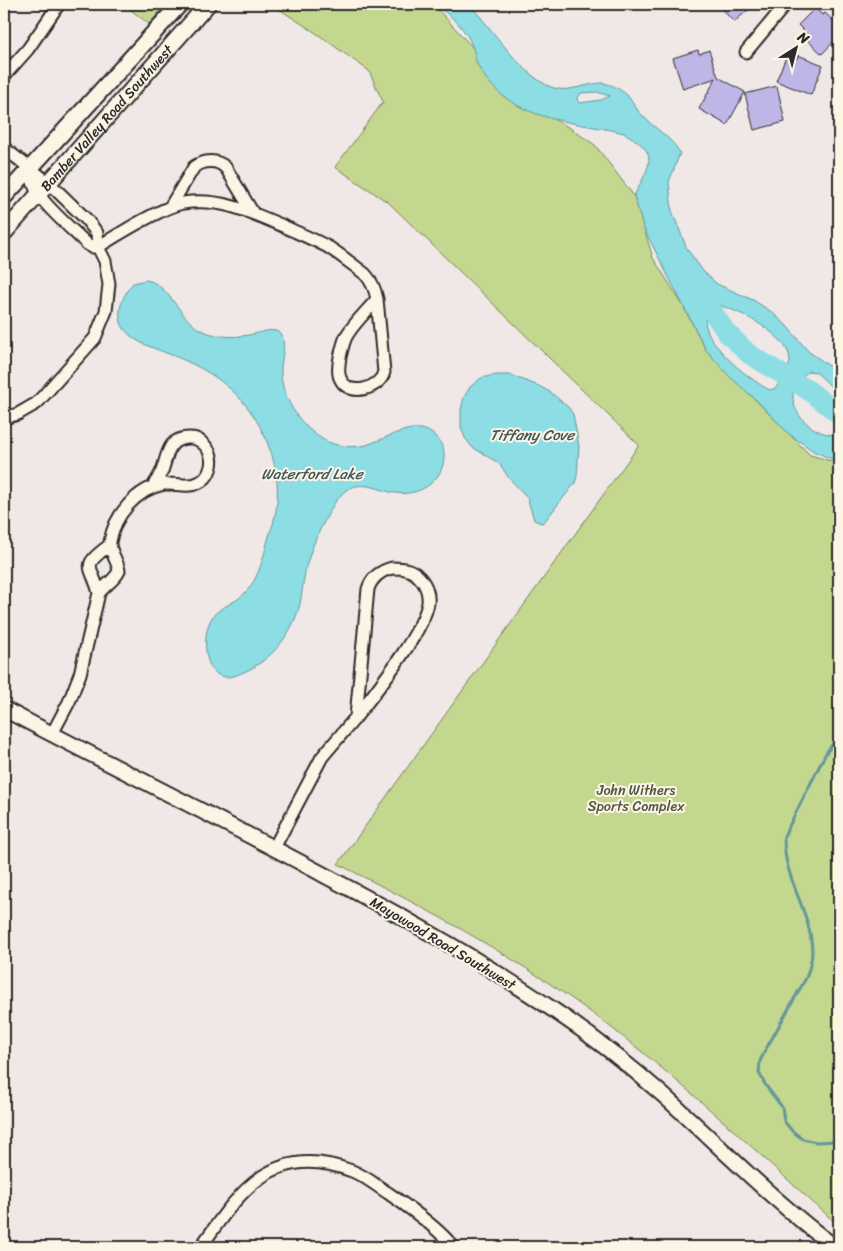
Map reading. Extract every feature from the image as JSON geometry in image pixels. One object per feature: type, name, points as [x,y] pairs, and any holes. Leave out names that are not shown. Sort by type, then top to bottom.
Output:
[{"type":"main road","name":"Bamber Valley Road Southwest","points":[[4,197],[180,4]]},
{"type":"main road","name":"Bamber Valley Road Southwest","points":[[4,233],[208,4]]},
{"type":"street","points":[[4,76],[28,49],[59,4]]},
{"type":"street","points":[[746,52],[786,4]]},
{"type":"street","points":[[4,148],[49,183],[86,219],[97,233],[98,247],[105,261],[109,284],[106,312],[99,330],[85,350],[37,403],[18,414],[4,418]]},
{"type":"street","points":[[170,207],[194,167],[206,161],[217,162],[226,168],[254,213]]},
{"type":"street","points":[[29,169],[33,184],[39,194],[87,244],[98,247],[170,207],[194,202],[215,202],[254,213],[329,248],[370,279],[376,291],[377,299],[384,366],[383,377],[380,382],[372,387],[349,388],[339,375],[342,349],[347,336],[377,299]]},
{"type":"street","points":[[52,734],[69,702],[80,674],[99,593],[114,580],[119,571],[117,560],[110,545],[113,528],[119,516],[137,498],[152,488],[164,484],[197,484],[210,470],[211,456],[209,450],[196,439],[184,438],[173,444],[166,453],[161,474],[152,488]]},
{"type":"street","points":[[99,593],[89,572],[90,566],[94,558],[110,545]]},
{"type":"street","points":[[274,848],[322,757],[356,717],[408,645],[426,610],[428,595],[424,583],[414,572],[408,569],[386,570],[374,577],[370,582],[366,599],[356,717]]},
{"type":"street","name":"Mayowood Road Southwest","points":[[4,709],[274,848],[413,922],[478,961],[553,1010],[609,1050],[653,1087],[771,1194],[835,1247]]},
{"type":"street","points":[[202,1247],[229,1207],[248,1186],[271,1171],[298,1162],[324,1163],[354,1172],[398,1200],[453,1247]]},
{"type":"green space","points":[[123,4],[167,4],[149,24]]},
{"type":"green space","name":"John Withers Sports Complex","points":[[271,4],[433,4],[473,48],[510,96],[570,128],[595,145],[634,196],[653,258],[681,302],[706,350],[810,455],[839,463],[839,1226],[668,1073],[608,1025],[544,980],[477,938],[338,864],[639,445],[389,203],[335,167],[383,102],[369,71]]},
{"type":"water","points":[[433,4],[469,4],[518,62],[540,81],[551,87],[570,89],[603,83],[619,89],[627,95],[648,121],[673,143],[680,153],[669,182],[672,211],[687,249],[703,271],[717,284],[753,300],[772,312],[787,326],[808,351],[839,373],[839,394],[816,372],[809,371],[798,381],[793,391],[798,413],[805,422],[827,434],[839,435],[839,459],[832,459],[815,452],[790,435],[756,400],[729,376],[706,350],[643,227],[634,196],[649,161],[644,147],[624,133],[542,116],[506,98],[491,84],[478,66],[473,48],[462,28]],"holes":[[[597,92],[610,96],[601,100],[579,103],[577,99],[581,93]],[[718,305],[738,312],[761,325],[781,342],[787,351],[790,364],[776,388],[770,390],[748,376],[721,351],[711,338],[706,325],[707,313]]]},
{"type":"water","name":"Waterford Lake","points":[[146,280],[154,282],[161,287],[185,317],[205,332],[230,337],[268,331],[279,332],[284,345],[281,370],[285,393],[290,404],[305,425],[324,440],[341,446],[362,446],[410,429],[419,429],[428,431],[436,437],[444,452],[443,466],[438,475],[432,483],[421,490],[409,493],[396,493],[373,487],[356,486],[342,494],[329,513],[313,545],[306,566],[297,615],[287,635],[264,660],[244,672],[230,677],[217,674],[209,663],[206,646],[207,629],[213,616],[245,593],[258,573],[276,511],[277,483],[274,465],[262,430],[253,414],[230,389],[202,369],[139,342],[125,330],[120,318],[123,300],[133,283]]},
{"type":"water","name":"Tiffany Cove","points":[[510,375],[539,386],[550,392],[568,407],[573,414],[579,446],[575,483],[544,522],[541,523],[534,520],[527,497],[508,477],[500,464],[472,447],[465,438],[461,427],[461,410],[464,397],[470,387],[481,378]]},
{"type":"building","points":[[717,4],[755,4],[734,22]]},
{"type":"building","points":[[815,8],[822,15],[825,13],[839,26],[839,36],[822,54],[803,36],[806,33],[798,25]]},
{"type":"building","points":[[698,50],[699,54],[709,50],[718,77],[745,92],[727,125],[699,109],[716,78],[683,89],[673,58]]},
{"type":"building","points":[[787,55],[797,59],[798,55],[823,65],[811,95],[776,81]]},
{"type":"building","points":[[777,86],[785,122],[754,130],[745,94]]},
{"type":"waterway","points":[[697,288],[726,332],[749,354],[808,390],[839,414]]},
{"type":"waterway","points":[[839,735],[826,753],[784,836],[788,867],[811,937],[812,955],[806,978],[760,1061],[759,1073],[782,1107],[784,1121],[792,1131],[803,1139],[816,1142],[839,1141]]}]
